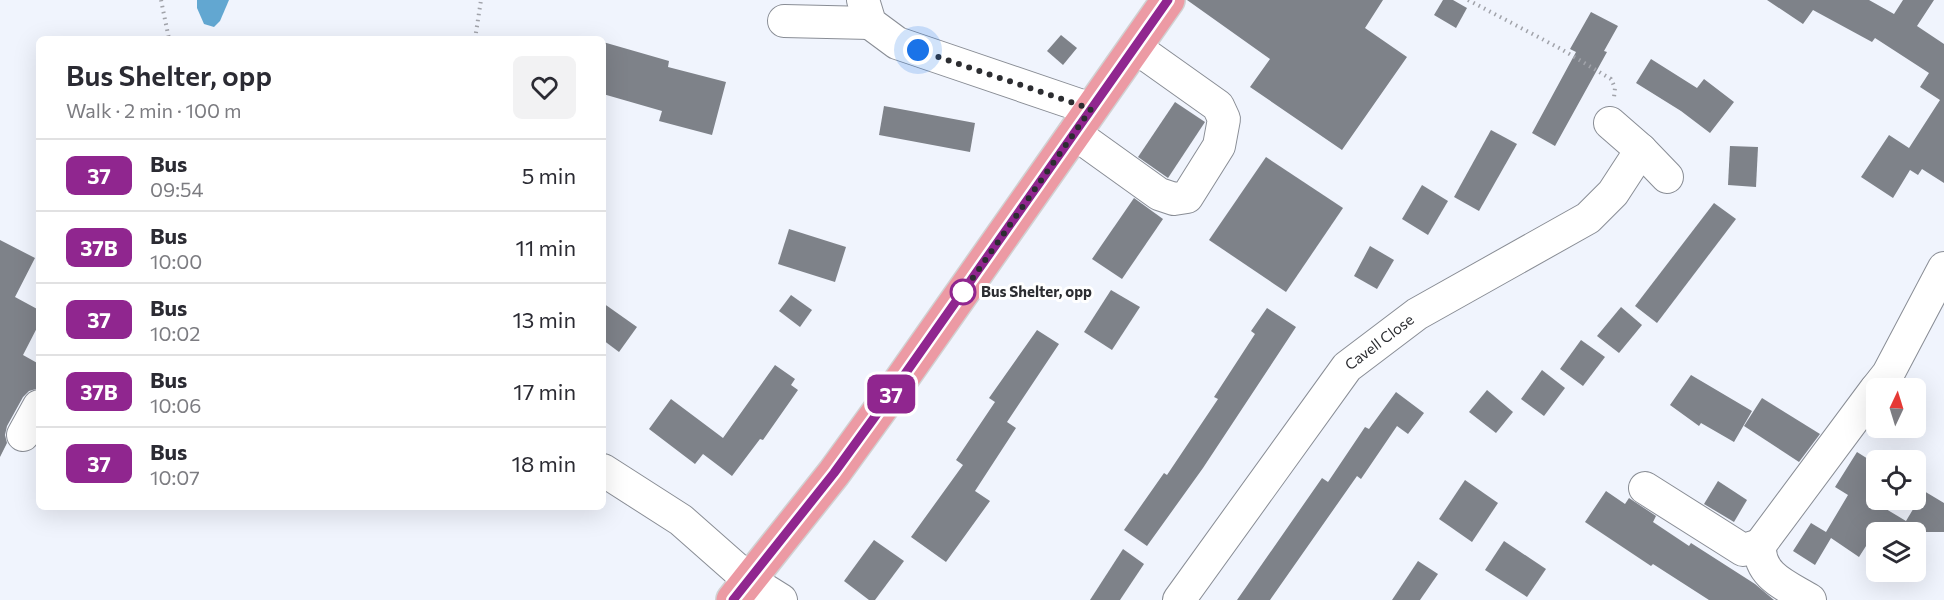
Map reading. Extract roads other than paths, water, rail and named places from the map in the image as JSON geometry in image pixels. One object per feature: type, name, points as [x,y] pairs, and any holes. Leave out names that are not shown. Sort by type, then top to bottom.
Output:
[{"type":"main road","points":[[741,590],[867,428],[1168,0]]},
{"type":"street","points":[[784,21],[866,12],[897,43],[1083,121],[1159,194],[1174,199],[1186,196],[1219,146],[1224,119],[1218,106],[1135,47]]},
{"type":"street","points":[[1610,123],[1667,177]]},
{"type":"street","name":"Cavell Close","points":[[1179,600],[1347,367],[1417,314],[1588,218],[1613,192],[1641,150]]},
{"type":"street","points":[[1885,378],[1944,268]]},
{"type":"street","points":[[1810,600],[1766,572],[1759,557],[1760,545],[1866,404]]},
{"type":"street","points":[[23,435],[36,411]]},
{"type":"street","points":[[606,472],[681,520],[741,590],[781,600]]},
{"type":"street","points":[[1645,488],[1743,550],[1760,545]]},
{"type":"water","points":[[197,0],[229,0],[220,21],[214,27],[204,24],[197,8]]},
{"type":"place","name":"Bus Shelter, opp","points":[[963,292]]}]
